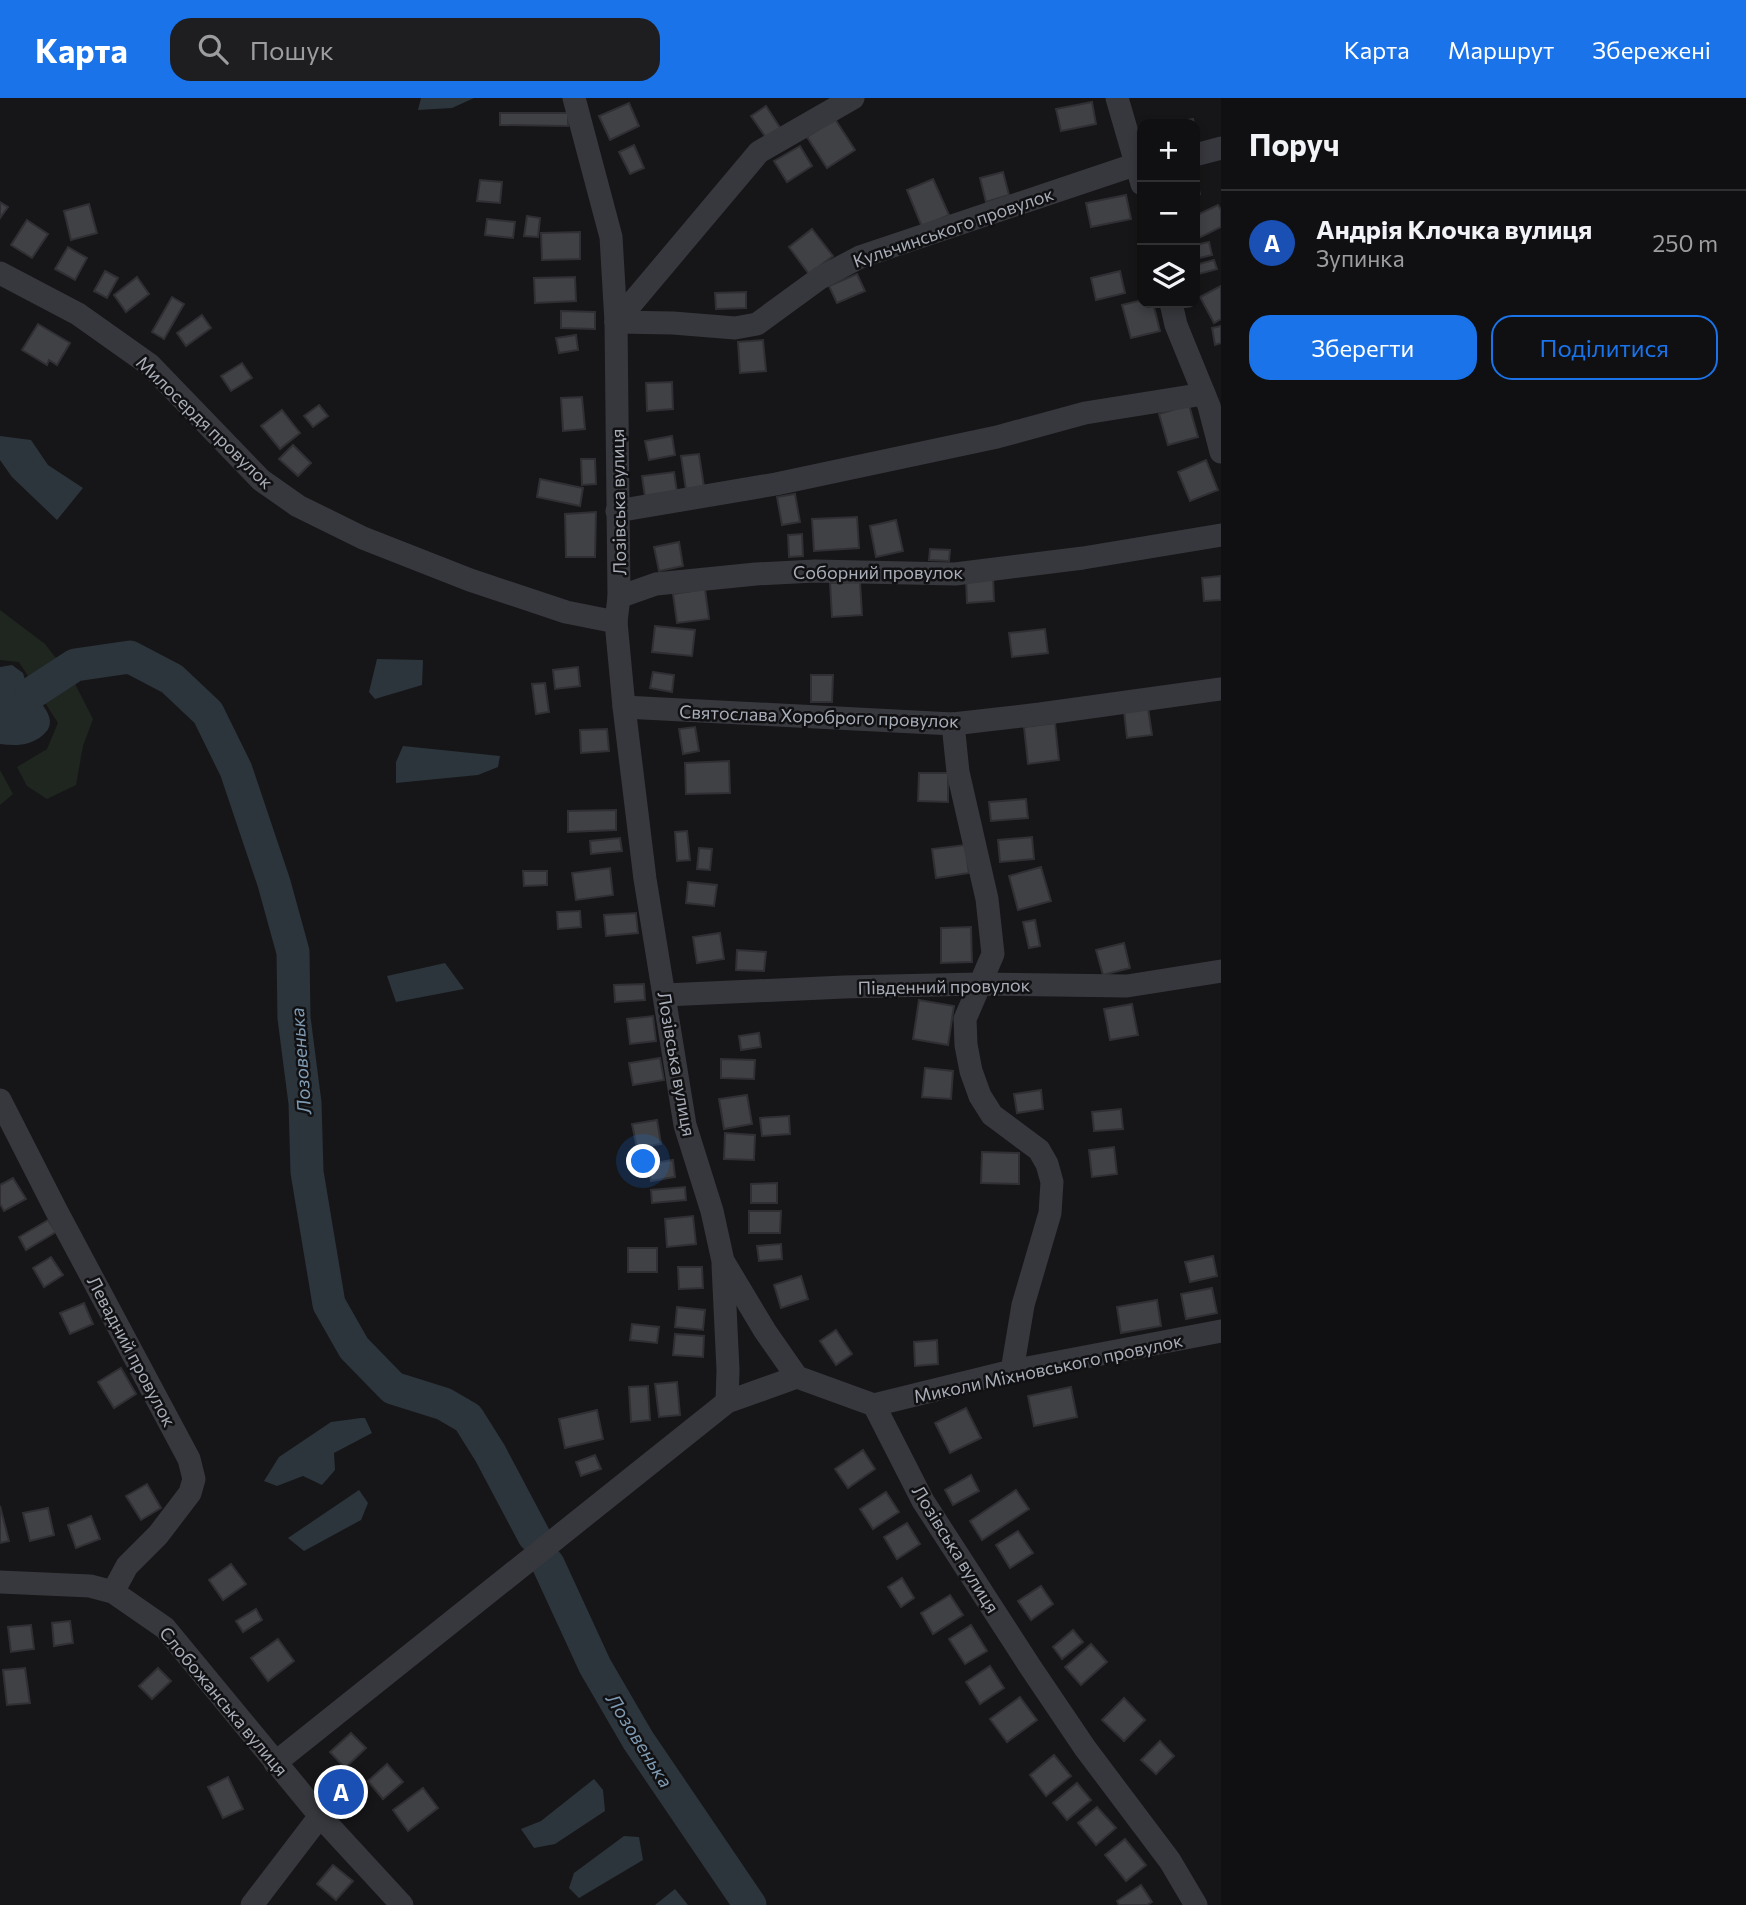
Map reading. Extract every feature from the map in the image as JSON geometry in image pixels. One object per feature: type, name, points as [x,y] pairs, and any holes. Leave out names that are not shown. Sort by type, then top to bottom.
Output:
[{"type":"street","name":"Лозівська вулиця","points":[[574,98],[611,237],[616,322],[619,597],[616,622],[645,879],[666,995],[685,1125],[712,1211],[723,1261],[765,1331],[797,1377]]},
{"type":"street","points":[[616,322],[759,152],[853,98]]},
{"type":"street","points":[[1117,98],[1137,163]]},
{"type":"street","points":[[1200,154],[1221,148]]},
{"type":"street","name":"Кульчинського провулок","points":[[616,322],[735,328],[757,324],[820,278],[860,257],[1137,174]]},
{"type":"street","name":"Милосердя провулок","points":[[0,273],[78,314],[150,365],[261,480],[298,506],[363,538],[470,580],[566,612],[616,622]]},
{"type":"street","points":[[1172,308],[1176,325],[1211,401],[1221,452]]},
{"type":"street","points":[[617,511],[776,484],[997,437],[1085,414],[1211,401]]},
{"type":"street","name":"Соборний провулок","points":[[619,597],[656,584],[756,574],[815,570],[955,574],[1083,558],[1221,535]]},
{"type":"street","name":"Святослава Хороброго провулок","points":[[624,707],[953,724],[1221,689]]},
{"type":"street","points":[[953,724],[958,772],[987,900],[993,954],[965,1019],[971,1071],[980,1096],[992,1115],[1039,1150],[1047,1164],[1052,1182],[1050,1213],[1023,1305],[1012,1371]]},
{"type":"street","name":"Південний провулок","points":[[666,995],[805,988],[979,984],[1127,986],[1221,971]]},
{"type":"street","name":"Левадний провулок","points":[[0,1100],[189,1459],[194,1479],[190,1493],[158,1535],[127,1566],[114,1592]]},
{"type":"street","points":[[723,1261],[727,1402]]},
{"type":"street","name":"Миколи Міхновського провулок","points":[[874,1405],[1012,1371],[1221,1331]]},
{"type":"street","points":[[275,1763],[727,1402],[797,1377],[874,1405]]},
{"type":"street","name":"Лозівська вулиця","points":[[874,1405],[923,1501],[1085,1748],[1170,1861],[1196,1905]]},
{"type":"street","name":"Слобожанська вулиця","points":[[0,1582],[90,1586],[114,1592],[164,1628],[205,1674],[320,1816],[402,1905]]},
{"type":"street","points":[[252,1905],[320,1816]]},
{"type":"shaded area","points":[[421,98],[474,98],[452,108],[418,110]]},
{"type":"shaded area","points":[[0,436],[31,440],[48,465],[83,488],[57,520],[12,477],[0,460]]},
{"type":"shaded area","points":[[0,610],[45,644],[73,680],[93,719],[83,746],[76,785],[47,799],[27,786],[17,767],[47,749],[58,723],[19,662],[0,660]]},
{"type":"shaded area","points":[[377,659],[423,660],[422,685],[375,699],[369,692]]},
{"type":"shaded area","points":[[12,665],[23,673],[29,688],[50,718],[48,730],[43,735],[17,745],[0,744],[0,667]]},
{"type":"shaded area","points":[[403,746],[500,756],[498,767],[478,775],[396,783],[396,762]]},
{"type":"shaded area","points":[[0,770],[13,794],[0,805]]},
{"type":"shaded area","points":[[445,963],[464,989],[396,1002],[387,976]]},
{"type":"shaded area","points":[[365,1418],[372,1433],[334,1453],[335,1470],[322,1485],[303,1476],[277,1486],[264,1481],[279,1457],[331,1422]]},
{"type":"shaded area","points":[[359,1490],[368,1503],[361,1520],[304,1551],[288,1538]]},
{"type":"shaded area","points":[[594,1779],[603,1790],[605,1811],[555,1844],[534,1848],[521,1829],[541,1821]]},
{"type":"shaded area","points":[[624,1836],[639,1837],[643,1860],[579,1898],[569,1888],[574,1873]]},
{"type":"shaded area","points":[[675,1889],[688,1905],[655,1905]]},
{"type":"building","points":[[1092,102],[1096,124],[1061,131],[1056,109]]},
{"type":"building","points":[[629,103],[639,126],[610,140],[599,116]]},
{"type":"building","points":[[766,106],[781,129],[767,139],[751,116]]},
{"type":"building","points":[[500,113],[568,113],[568,126],[500,125]]},
{"type":"building","points":[[835,119],[855,150],[827,168],[807,137]]},
{"type":"building","points":[[634,145],[644,168],[630,174],[619,152]]},
{"type":"building","points":[[800,146],[812,166],[787,182],[774,161]]},
{"type":"building","points":[[1003,172],[1009,195],[986,202],[980,178]]},
{"type":"building","points":[[933,179],[949,215],[922,227],[907,190]]},
{"type":"building","points":[[480,180],[502,182],[500,203],[477,201]]},
{"type":"building","points":[[1126,195],[1131,219],[1091,227],[1086,203]]},
{"type":"building","points":[[0,202],[8,207],[0,218]]},
{"type":"building","points":[[89,204],[97,233],[71,240],[64,211]]},
{"type":"building","points":[[1218,205],[1221,210],[1221,227],[1200,238],[1200,214]]},
{"type":"building","points":[[527,216],[540,218],[538,237],[524,236]]},
{"type":"building","points":[[487,219],[515,222],[513,238],[485,235]]},
{"type":"building","points":[[27,220],[48,234],[32,258],[11,245]]},
{"type":"building","points":[[812,229],[833,256],[809,274],[789,247]]},
{"type":"building","points":[[580,232],[580,259],[542,260],[541,233]]},
{"type":"building","points":[[1209,242],[1212,255],[1200,258],[1200,244]]},
{"type":"building","points":[[68,247],[87,258],[75,280],[55,269]]},
{"type":"building","points":[[1214,260],[1217,269],[1200,274],[1200,264]]},
{"type":"building","points":[[105,271],[118,278],[107,298],[94,291]]},
{"type":"building","points":[[1120,271],[1125,293],[1096,300],[1091,278]]},
{"type":"building","points":[[857,274],[865,291],[837,303],[829,286]]},
{"type":"building","points":[[137,277],[149,294],[126,312],[114,295]]},
{"type":"building","points":[[575,277],[576,301],[535,303],[534,278]]},
{"type":"building","points":[[1221,286],[1221,319],[1214,323],[1200,297]]},
{"type":"building","points":[[746,292],[746,308],[716,309],[715,293]]},
{"type":"building","points":[[172,297],[184,304],[164,339],[152,332]]},
{"type":"building","points":[[1137,301],[1137,308],[1154,308],[1160,331],[1131,338],[1122,305]]},
{"type":"building","points":[[561,311],[595,312],[595,329],[561,328]]},
{"type":"building","points":[[202,315],[211,328],[186,346],[177,333]]},
{"type":"building","points":[[38,324],[70,343],[57,365],[49,360],[47,365],[22,350]]},
{"type":"building","points":[[1221,326],[1221,343],[1215,345],[1212,328]]},
{"type":"building","points":[[576,335],[578,350],[559,353],[556,338]]},
{"type":"building","points":[[763,340],[766,371],[740,373],[738,342]]},
{"type":"building","points":[[242,363],[252,378],[231,391],[221,376]]},
{"type":"building","points":[[672,382],[673,409],[647,411],[646,383]]},
{"type":"building","points":[[582,397],[585,429],[563,431],[561,398]]},
{"type":"building","points":[[319,405],[328,416],[313,427],[304,416]]},
{"type":"building","points":[[1189,405],[1198,437],[1168,445],[1159,414]]},
{"type":"building","points":[[282,410],[300,433],[280,449],[261,426]]},
{"type":"building","points":[[672,436],[675,455],[649,460],[645,441]]},
{"type":"building","points":[[293,445],[311,463],[298,476],[279,459]]},
{"type":"building","points":[[699,454],[704,487],[686,490],[681,456]]},
{"type":"building","points":[[581,459],[595,459],[596,484],[582,485]]},
{"type":"building","points":[[1206,460],[1218,490],[1190,501],[1178,472]]},
{"type":"building","points":[[674,472],[677,492],[645,497],[642,476]]},
{"type":"building","points":[[540,479],[583,488],[580,506],[537,497]]},
{"type":"building","points":[[795,494],[800,522],[782,525],[777,497]]},
{"type":"building","points":[[596,512],[595,557],[566,557],[565,514]]},
{"type":"building","points":[[857,517],[859,548],[814,551],[812,519]]},
{"type":"building","points":[[896,520],[903,551],[876,557],[870,526]]},
{"type":"building","points":[[802,534],[803,556],[789,557],[788,535]]},
{"type":"building","points":[[679,542],[683,566],[659,571],[654,547]]},
{"type":"building","points":[[930,549],[950,550],[949,561],[929,560]]},
{"type":"building","points":[[1221,576],[1221,600],[1204,601],[1202,578]]},
{"type":"building","points":[[993,577],[994,601],[967,603],[966,579]]},
{"type":"building","points":[[860,582],[862,615],[832,617],[830,583]]},
{"type":"building","points":[[705,589],[709,619],[677,623],[673,594]]},
{"type":"building","points":[[655,626],[695,630],[692,656],[652,652]]},
{"type":"building","points":[[1045,629],[1048,653],[1012,657],[1009,633]]},
{"type":"building","points":[[578,667],[580,686],[555,689],[553,670]]},
{"type":"building","points":[[653,672],[674,675],[672,692],[650,688]]},
{"type":"building","points":[[811,675],[833,675],[832,702],[811,702]]},
{"type":"building","points":[[545,683],[549,712],[536,714],[532,684]]},
{"type":"building","points":[[1148,708],[1152,735],[1127,738],[1124,711]]},
{"type":"building","points":[[1055,723],[1059,760],[1028,764],[1024,727]]},
{"type":"building","points":[[695,727],[699,751],[683,754],[679,729]]},
{"type":"building","points":[[607,729],[609,751],[581,753],[580,730]]},
{"type":"building","points":[[729,761],[730,793],[686,794],[685,763]]},
{"type":"building","points":[[919,773],[948,773],[948,802],[918,801]]},
{"type":"building","points":[[1026,799],[1028,818],[991,821],[989,802]]},
{"type":"building","points":[[616,810],[616,830],[568,832],[568,811]]},
{"type":"building","points":[[687,831],[690,860],[677,861],[675,832]]},
{"type":"building","points":[[1032,837],[1034,859],[1000,862],[998,840]]},
{"type":"building","points":[[620,838],[622,851],[591,854],[590,841]]},
{"type":"building","points":[[965,845],[969,873],[936,878],[932,849]]},
{"type":"building","points":[[699,848],[712,849],[710,870],[697,869]]},
{"type":"building","points":[[1041,867],[1051,901],[1018,910],[1009,876]]},
{"type":"building","points":[[610,868],[613,895],[576,900],[572,873]]},
{"type":"building","points":[[523,871],[547,871],[547,885],[524,886]]},
{"type":"building","points":[[688,882],[717,885],[714,906],[686,903]]},
{"type":"building","points":[[580,911],[581,927],[558,929],[557,912]]},
{"type":"building","points":[[636,913],[638,933],[606,936],[604,915]]},
{"type":"building","points":[[1035,920],[1040,946],[1029,948],[1023,922]]},
{"type":"building","points":[[971,927],[972,962],[941,963],[941,928]]},
{"type":"building","points":[[720,933],[724,959],[697,963],[693,937]]},
{"type":"building","points":[[1124,943],[1130,968],[1103,975],[1096,950]]},
{"type":"building","points":[[737,950],[766,952],[764,971],[736,970]]},
{"type":"building","points":[[644,984],[645,1000],[615,1002],[614,985]]},
{"type":"building","points":[[919,1000],[954,1006],[948,1045],[913,1039]]},
{"type":"building","points":[[1132,1004],[1138,1035],[1110,1040],[1104,1009]]},
{"type":"building","points":[[653,1016],[656,1041],[630,1044],[627,1019]]},
{"type":"building","points":[[759,1033],[761,1047],[741,1050],[739,1036]]},
{"type":"building","points":[[660,1058],[664,1080],[633,1085],[629,1063]]},
{"type":"building","points":[[721,1059],[755,1060],[754,1079],[721,1078]]},
{"type":"building","points":[[925,1068],[953,1071],[951,1099],[922,1097]]},
{"type":"building","points":[[1041,1090],[1043,1109],[1017,1113],[1014,1094]]},
{"type":"building","points":[[747,1095],[752,1124],[724,1129],[719,1099]]},
{"type":"building","points":[[1121,1109],[1123,1129],[1094,1131],[1092,1112]]},
{"type":"building","points":[[789,1116],[790,1134],[762,1136],[760,1118]]},
{"type":"building","points":[[657,1120],[661,1144],[637,1148],[632,1124]]},
{"type":"building","points":[[725,1133],[755,1135],[754,1160],[724,1159]]},
{"type":"building","points":[[1114,1147],[1117,1174],[1092,1177],[1089,1150]]},
{"type":"building","points":[[982,1152],[1019,1153],[1019,1184],[981,1183]]},
{"type":"building","points":[[673,1160],[675,1177],[651,1181],[648,1164]]},
{"type":"building","points":[[13,1178],[26,1199],[4,1211],[0,1204],[0,1185]]},
{"type":"building","points":[[777,1183],[777,1203],[751,1203],[751,1184]]},
{"type":"building","points":[[685,1187],[686,1200],[652,1203],[651,1190]]},
{"type":"building","points":[[749,1211],[781,1211],[780,1233],[749,1233]]},
{"type":"building","points":[[693,1216],[696,1244],[667,1247],[665,1219]]},
{"type":"building","points":[[48,1220],[56,1232],[26,1250],[19,1237]]},
{"type":"building","points":[[781,1244],[782,1259],[759,1261],[757,1246]]},
{"type":"building","points":[[628,1248],[657,1248],[657,1272],[628,1272]]},
{"type":"building","points":[[1213,1256],[1217,1276],[1190,1282],[1185,1262]]},
{"type":"building","points":[[51,1257],[63,1275],[44,1287],[33,1268]]},
{"type":"building","points":[[678,1267],[702,1267],[703,1288],[679,1289]]},
{"type":"building","points":[[801,1276],[808,1299],[781,1308],[774,1285]]},
{"type":"building","points":[[1212,1288],[1217,1313],[1186,1319],[1181,1294]]},
{"type":"building","points":[[1157,1300],[1161,1326],[1121,1333],[1117,1307]]},
{"type":"building","points":[[84,1303],[93,1324],[70,1334],[60,1313]]},
{"type":"building","points":[[677,1307],[705,1310],[703,1330],[675,1327]]},
{"type":"building","points":[[632,1324],[659,1327],[657,1343],[630,1340]]},
{"type":"building","points":[[836,1330],[852,1354],[836,1365],[820,1341]]},
{"type":"building","points":[[675,1334],[704,1336],[703,1357],[673,1355]]},
{"type":"building","points":[[937,1340],[938,1364],[915,1366],[914,1342]]},
{"type":"building","points":[[121,1368],[136,1394],[114,1408],[98,1382]]},
{"type":"building","points":[[677,1382],[680,1415],[659,1417],[655,1384]]},
{"type":"building","points":[[648,1386],[650,1420],[631,1422],[629,1387]]},
{"type":"building","points":[[1071,1387],[1077,1417],[1034,1426],[1028,1396]]},
{"type":"building","points":[[966,1408],[981,1438],[950,1453],[935,1423]]},
{"type":"building","points":[[597,1410],[603,1439],[565,1448],[559,1419]]},
{"type":"building","points":[[863,1450],[875,1469],[848,1488],[835,1469]]},
{"type":"building","points":[[595,1455],[601,1469],[581,1476],[576,1462]]},
{"type":"building","points":[[971,1475],[979,1491],[953,1505],[945,1490]]},
{"type":"building","points":[[147,1484],[161,1508],[141,1520],[126,1496]]},
{"type":"building","points":[[1016,1490],[1029,1509],[982,1540],[970,1521]]},
{"type":"building","points":[[886,1492],[899,1512],[873,1529],[860,1509]]},
{"type":"building","points":[[0,1506],[9,1541],[0,1543]]},
{"type":"building","points":[[48,1508],[54,1535],[30,1541],[23,1513]]},
{"type":"building","points":[[91,1516],[100,1539],[76,1548],[68,1525]]},
{"type":"building","points":[[907,1523],[920,1544],[897,1559],[884,1537]]},
{"type":"building","points":[[1018,1531],[1033,1553],[1010,1568],[996,1545]]},
{"type":"building","points":[[231,1564],[246,1584],[223,1600],[209,1580]]},
{"type":"building","points":[[902,1578],[914,1598],[901,1607],[888,1587]]},
{"type":"building","points":[[1041,1586],[1053,1604],[1031,1620],[1018,1601]]},
{"type":"building","points":[[950,1595],[963,1615],[933,1634],[921,1613]]},
{"type":"building","points":[[256,1609],[262,1620],[243,1632],[236,1621]]},
{"type":"building","points":[[70,1621],[73,1643],[54,1646],[52,1623]]},
{"type":"building","points":[[31,1625],[34,1649],[11,1652],[8,1627]]},
{"type":"building","points":[[971,1625],[987,1651],[965,1664],[949,1639]]},
{"type":"building","points":[[1073,1630],[1083,1642],[1062,1659],[1053,1647]]},
{"type":"building","points":[[278,1639],[294,1661],[268,1681],[251,1658]]},
{"type":"building","points":[[1091,1644],[1107,1662],[1081,1685],[1065,1667]]},
{"type":"building","points":[[990,1666],[1004,1688],[980,1704],[966,1682]]},
{"type":"building","points":[[25,1668],[30,1703],[7,1705],[3,1670]]},
{"type":"building","points":[[158,1668],[171,1681],[152,1699],[139,1686]]},
{"type":"building","points":[[1020,1697],[1037,1720],[1007,1742],[990,1719]]},
{"type":"building","points":[[1124,1698],[1145,1720],[1124,1741],[1102,1720]]},
{"type":"building","points":[[351,1733],[366,1748],[345,1768],[330,1752]]},
{"type":"building","points":[[1160,1741],[1174,1756],[1156,1774],[1141,1760]]},
{"type":"building","points":[[1054,1755],[1071,1776],[1046,1796],[1030,1775]]},
{"type":"building","points":[[387,1764],[403,1782],[383,1799],[368,1781]]},
{"type":"building","points":[[228,1777],[243,1809],[223,1818],[208,1787]]},
{"type":"building","points":[[1077,1783],[1091,1800],[1067,1820],[1053,1803]]},
{"type":"building","points":[[423,1788],[438,1808],[408,1831],[393,1810]]},
{"type":"building","points":[[1097,1807],[1116,1828],[1096,1845],[1078,1823]]},
{"type":"building","points":[[1125,1839],[1146,1865],[1126,1881],[1105,1855]]},
{"type":"building","points":[[333,1865],[353,1881],[336,1900],[317,1884]]},
{"type":"building","points":[[1141,1885],[1152,1902],[1147,1905],[1119,1905],[1117,1901]]},
{"type":"waterway","name":"Лозовенька","points":[[32,693],[75,665],[130,657],[172,679],[208,713],[236,770],[274,883],[293,952],[294,1018],[305,1103],[307,1172],[329,1304],[354,1348],[393,1388],[444,1404],[468,1418],[490,1453],[534,1536]]},
{"type":"waterway","name":"Лозовенька","points":[[548,1564],[595,1666],[638,1740],[750,1905]]},
{"type":"place","name":"Андрія Клочка вулиця","points":[[341,1792]]}]
